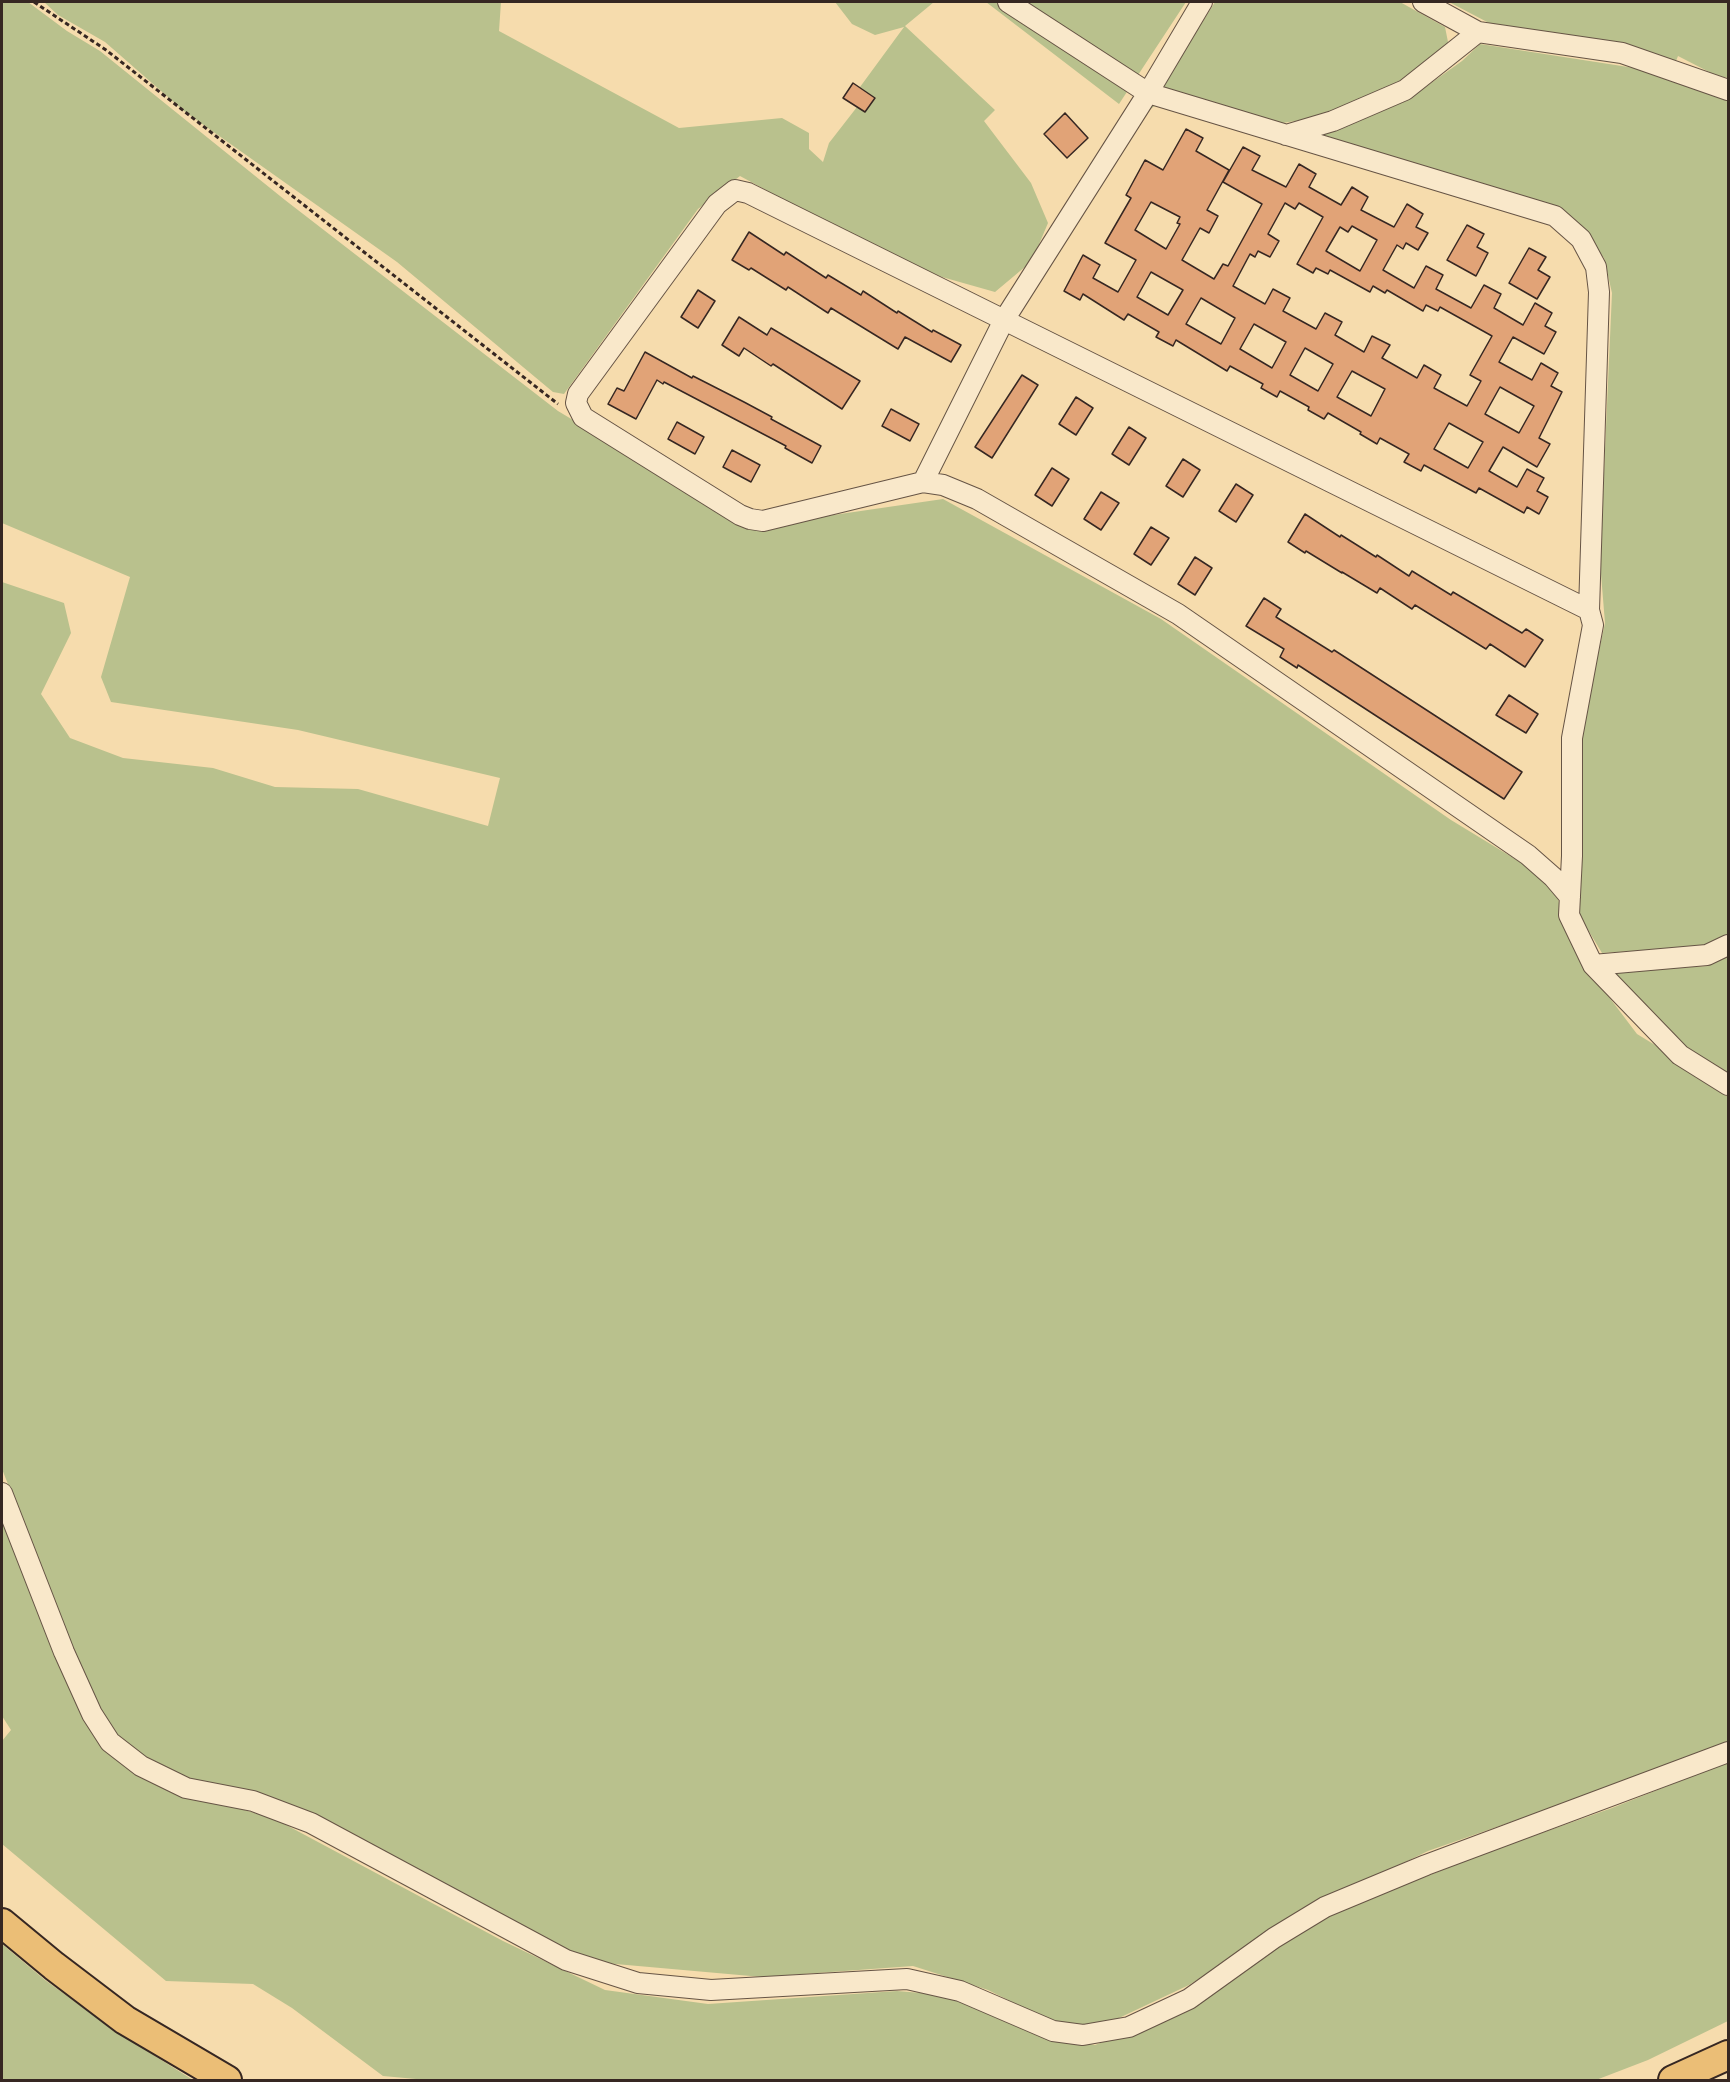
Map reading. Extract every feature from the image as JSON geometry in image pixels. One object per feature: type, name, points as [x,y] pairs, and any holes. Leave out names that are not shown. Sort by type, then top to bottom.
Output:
[{"type":"highway","points":[[2,1923],[125,2020],[227,2080]]},
{"type":"highway","points":[[1674,2080],[1728,2055]]},
{"type":"street","points":[[1008,2],[1148,93],[1555,216],[1581,239],[1596,267],[1599,292],[1590,610],[1593,626],[1572,738],[1572,856],[1569,915],[1593,965],[1680,1055],[1728,1085]]},
{"type":"street","points":[[922,482],[1004,321],[1148,93],[1202,2]]},
{"type":"street","points":[[1423,2],[1478,32],[1622,53],[1728,90]]},
{"type":"street","points":[[1286,135],[1333,121],[1405,90],[1478,32]]},
{"type":"street","points":[[1570,897],[1553,877],[1528,855],[1178,614],[977,499],[943,485],[922,482],[763,521],[750,519],[582,417],[576,403],[583,386],[717,204],[735,190],[747,193],[1590,610]]},
{"type":"street","points":[[1593,965],[1707,955],[1728,945]]},
{"type":"street","points":[[2,1493],[64,1652],[92,1714],[110,1742],[133,1760],[186,1788],[253,1801],[311,1823],[566,1960],[638,1983],[711,1990],[906,1979],[960,1991],[1053,2031],[1083,2035],[1129,2027],[1189,1999],[1274,1938],[1324,1907],[1426,1865],[1728,1752]]},
{"type":"path","points":[[34,2],[106,50],[557,403],[582,417]]},
{"type":"green space","points":[[2,2],[28,2],[67,31],[100,51],[285,200],[558,411],[751,527],[943,499],[1161,619],[1451,820],[1548,879],[1557,891],[1560,909],[1587,968],[1637,1034],[1673,1056],[1728,1097],[1728,1746],[1428,1851],[1350,1889],[1251,1945],[1189,1985],[1102,2026],[1056,2024],[988,1990],[913,1966],[762,1977],[593,1962],[509,1922],[323,1819],[169,1775],[130,1754],[97,1709],[2,1469],[2,582],[64,603],[71,633],[41,694],[70,738],[123,758],[213,768],[275,787],[358,789],[488,826],[500,778],[298,730],[111,702],[101,677],[130,577],[2,523]]},
{"type":"green space","points":[[44,2],[501,2],[499,31],[679,128],[782,118],[809,133],[809,149],[823,162],[829,143],[857,107],[865,112],[875,98],[860,87],[904,27],[875,35],[852,24],[835,2],[934,2],[905,26],[995,110],[984,121],[1031,183],[1048,223],[1032,261],[995,292],[942,277],[871,247],[740,176],[698,209],[564,394],[553,392],[397,262],[184,111],[105,42],[58,15]]},
{"type":"green space","points":[[986,2],[1186,2],[1119,104]]},
{"type":"green space","points":[[1215,2],[1400,2],[1445,27],[1449,47],[1399,85],[1321,117],[1276,124],[1224,106],[1156,105],[1145,113]]},
{"type":"green space","points":[[1449,2],[1728,2],[1728,78],[1715,75],[1678,56],[1676,61],[1559,35],[1489,23]]},
{"type":"green space","points":[[1480,44],[1654,71],[1728,96],[1728,937],[1715,946],[1602,953],[1576,910],[1581,733],[1605,623],[1600,562],[1612,293],[1604,258],[1584,232],[1312,135],[1417,93],[1462,61]]},
{"type":"green space","points":[[1728,956],[1728,1075],[1683,1048],[1613,972],[1708,966]]},
{"type":"green space","points":[[2,1508],[84,1713],[110,1754],[149,1782],[275,1819],[503,1941],[605,1990],[708,2004],[897,1991],[958,1996],[1044,2036],[1095,2045],[1182,2012],[1271,1950],[1338,1911],[1728,1762],[1728,2021],[1648,2060],[1596,2080],[427,2080],[383,2076],[292,2008],[253,1984],[166,1981],[2,1844],[2,1741],[11,1730],[2,1716]]},
{"type":"green space","points":[[2,1944],[45,1980],[114,2030],[193,2080],[2,2080]]},
{"type":"building","points":[[853,83],[875,98],[865,112],[843,98]]},
{"type":"building","points":[[1065,113],[1088,138],[1067,158],[1044,134]]},
{"type":"building","points":[[1186,129],[1203,138],[1196,151],[1229,170],[1207,210],[1218,216],[1209,233],[1200,228],[1182,260],[1214,279],[1223,264],[1228,266],[1262,204],[1223,182],[1243,147],[1260,156],[1252,170],[1286,187],[1299,164],[1316,174],[1309,187],[1341,205],[1352,187],[1368,197],[1361,210],[1394,227],[1407,204],[1423,214],[1416,227],[1428,233],[1418,250],[1406,243],[1403,249],[1397,245],[1383,270],[1414,288],[1426,266],[1443,275],[1436,289],[1471,308],[1484,285],[1501,294],[1494,308],[1523,325],[1535,303],[1552,313],[1545,326],[1556,332],[1544,354],[1513,337],[1499,362],[1532,380],[1541,363],[1558,373],[1551,386],[1562,392],[1539,438],[1550,444],[1537,467],[1503,447],[1489,471],[1517,487],[1527,469],[1544,478],[1537,491],[1548,497],[1539,514],[1527,507],[1524,513],[1479,488],[1476,493],[1424,465],[1421,471],[1404,462],[1409,454],[1380,438],[1377,444],[1328,413],[1324,419],[1308,410],[1309,407],[1280,391],[1277,397],[1261,388],[1263,384],[1230,366],[1227,371],[1176,340],[1173,346],[1156,337],[1159,332],[1128,314],[1124,320],[1083,294],[1080,300],[1064,291],[1083,255],[1100,265],[1093,278],[1118,292],[1136,260],[1105,243],[1131,198],[1126,195],[1145,160],[1163,170]],"holes":[[[1151,202],[1180,217],[1177,223],[1180,224],[1166,249],[1135,230]],[[1285,203],[1295,209],[1299,203],[1323,217],[1297,264],[1313,273],[1316,268],[1328,274],[1330,270],[1370,292],[1373,286],[1385,293],[1387,290],[1423,311],[1426,305],[1438,311],[1440,307],[1492,336],[1470,375],[1481,381],[1467,406],[1434,388],[1441,375],[1424,365],[1417,378],[1382,358],[1390,345],[1372,336],[1364,352],[1335,335],[1342,322],[1325,313],[1316,329],[1283,311],[1290,298],[1273,289],[1265,304],[1233,286],[1250,254],[1255,257],[1258,251],[1270,257],[1279,241],[1268,234]],[[1352,226],[1377,240],[1360,271],[1326,251],[1340,227],[1348,232]],[[1151,272],[1183,290],[1168,315],[1137,297]],[[1201,298],[1235,318],[1221,344],[1186,324]],[[1254,324],[1286,342],[1272,368],[1240,349]],[[1305,348],[1333,364],[1318,391],[1290,375]],[[1352,371],[1385,389],[1371,416],[1337,397]],[[1500,387],[1534,406],[1519,433],[1485,414]],[[1449,423],[1483,442],[1468,468],[1434,449]]]},
{"type":"building","points":[[1467,225],[1484,234],[1477,247],[1488,253],[1476,276],[1447,260]]},
{"type":"building","points":[[749,232],[784,255],[786,252],[826,278],[828,275],[861,295],[863,291],[897,313],[898,311],[932,332],[933,330],[961,345],[951,362],[905,337],[898,349],[831,308],[828,313],[788,287],[786,290],[751,268],[749,270],[732,260]]},
{"type":"building","points":[[1529,248],[1546,257],[1538,270],[1550,277],[1537,299],[1509,283]]},
{"type":"building","points":[[698,290],[715,301],[698,328],[681,317]]},
{"type":"building","points":[[739,317],[767,335],[771,328],[860,381],[842,409],[744,348],[739,356],[722,345]]},
{"type":"building","points":[[645,352],[692,378],[693,376],[744,402],[821,446],[812,463],[785,448],[786,446],[664,382],[663,384],[657,380],[636,419],[608,404],[617,388],[624,391]]},
{"type":"building","points":[[1022,375],[1038,385],[992,458],[975,447]]},
{"type":"building","points":[[1076,397],[1093,408],[1076,435],[1059,424]]},
{"type":"building","points":[[891,409],[919,424],[910,441],[882,426]]},
{"type":"building","points":[[677,422],[704,437],[695,454],[668,439]]},
{"type":"building","points":[[1129,427],[1146,438],[1129,465],[1112,454]]},
{"type":"building","points":[[732,450],[760,465],[751,482],[723,467]]},
{"type":"building","points":[[1183,459],[1200,470],[1183,497],[1166,486]]},
{"type":"building","points":[[1052,468],[1069,479],[1052,506],[1035,495]]},
{"type":"building","points":[[1236,484],[1253,495],[1236,522],[1219,511]]},
{"type":"building","points":[[1101,492],[1119,503],[1101,530],[1084,519]]},
{"type":"building","points":[[1305,514],[1340,537],[1341,535],[1376,557],[1377,555],[1409,576],[1412,571],[1451,595],[1453,592],[1522,633],[1526,629],[1543,640],[1525,667],[1490,644],[1486,649],[1415,605],[1412,609],[1380,588],[1377,593],[1288,542]]},
{"type":"building","points":[[1151,527],[1169,538],[1151,565],[1134,554]]},
{"type":"building","points":[[1195,557],[1212,568],[1195,595],[1178,584]]},
{"type":"building","points":[[1264,598],[1281,609],[1276,617],[1332,652],[1334,650],[1522,772],[1504,799],[1298,665],[1297,668],[1280,657],[1284,649],[1246,626]]},
{"type":"building","points":[[1509,695],[1538,714],[1526,733],[1496,715]]}]
